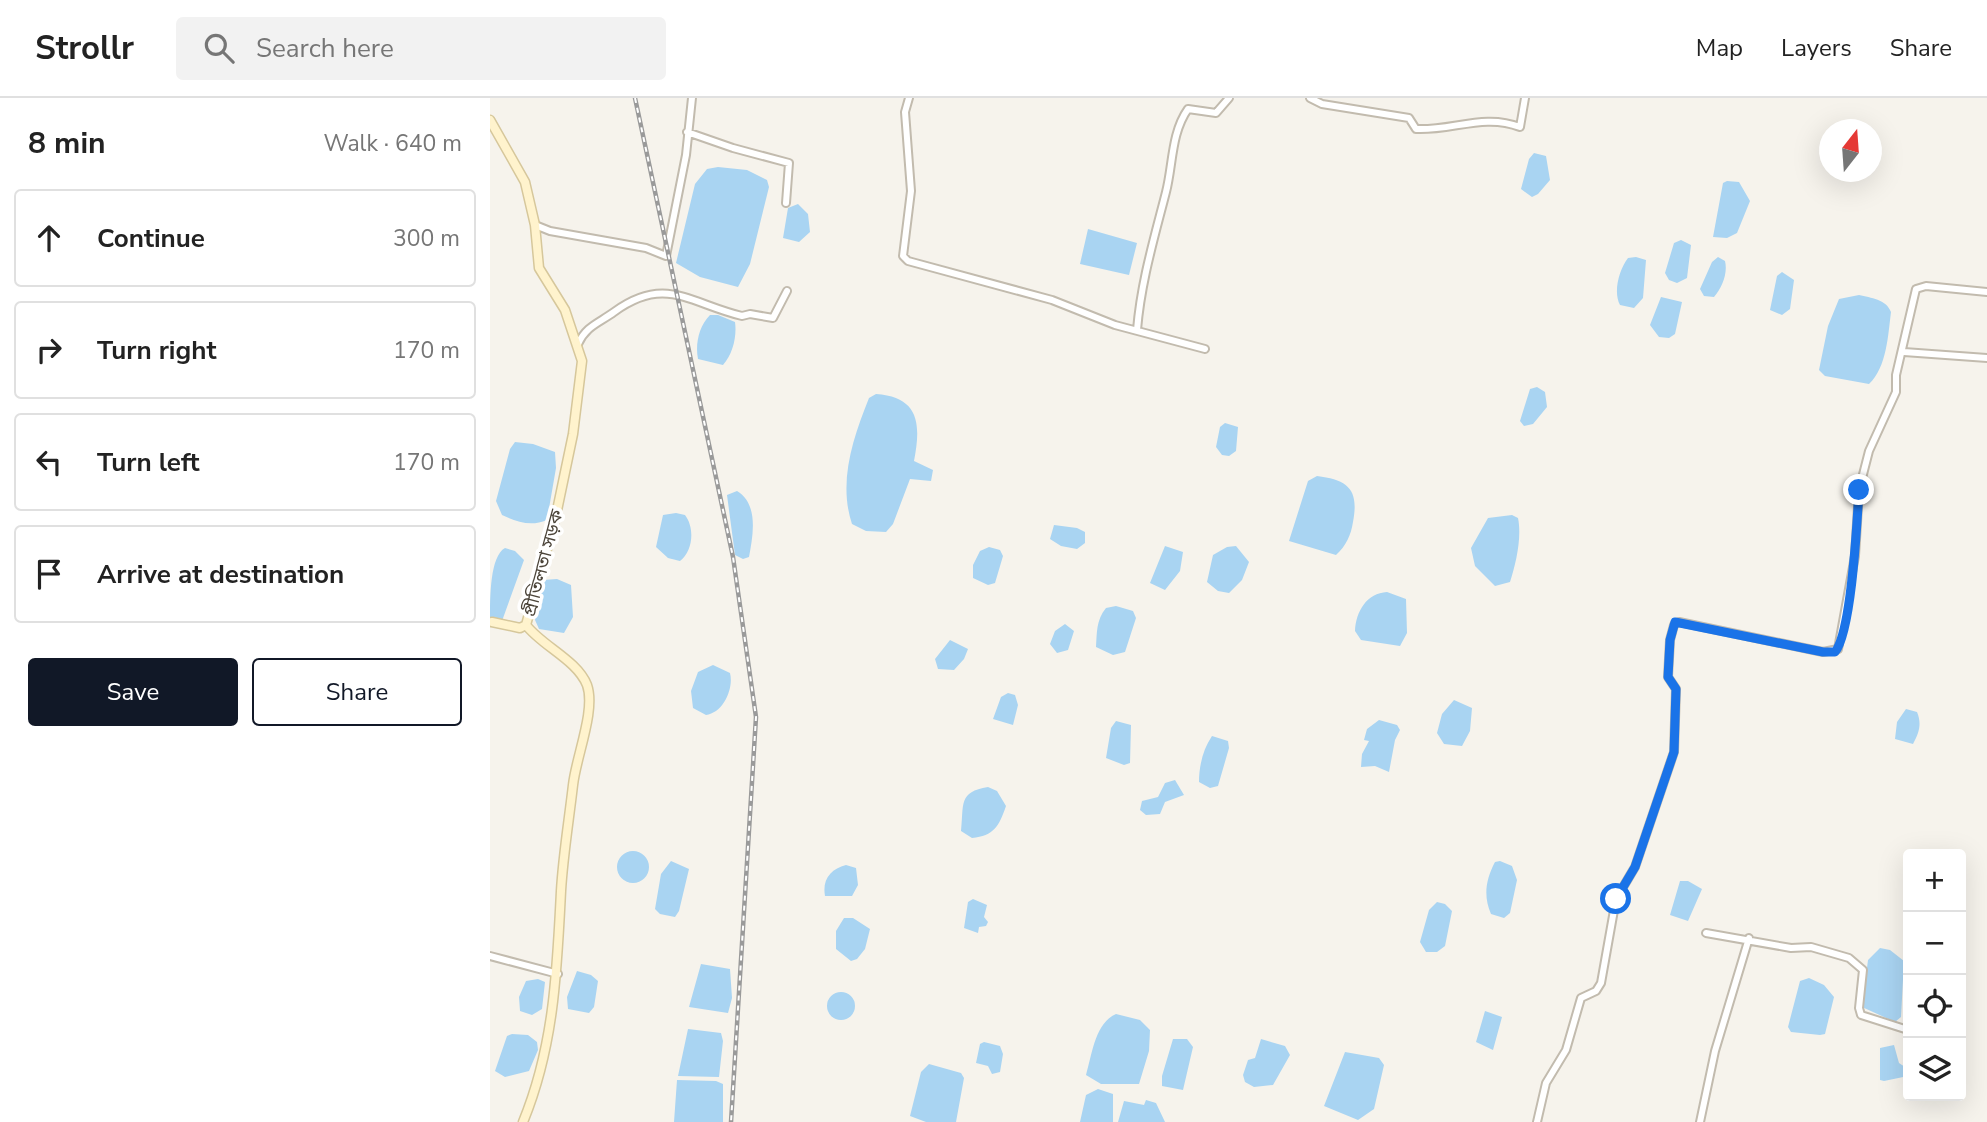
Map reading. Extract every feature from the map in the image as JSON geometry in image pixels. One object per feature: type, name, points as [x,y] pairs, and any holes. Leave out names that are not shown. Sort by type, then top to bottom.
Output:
[{"type":"main road","name":"প্রীতিলতা সড়ক","points":[[490,120],[525,182],[536,225],[539,268],[565,310],[582,361],[573,434],[548,551],[526,625],[580,676],[588,687],[589,708],[573,781],[561,888],[558,974],[540,1074],[523,1122]]},
{"type":"main road","points":[[492,622],[520,628],[526,625]]},
{"type":"street","points":[[536,225],[550,231],[646,248],[666,256],[686,155],[692,98]]},
{"type":"street","points":[[909,98],[905,112],[912,191],[903,256],[908,261],[1052,300],[1115,325],[1205,349]]},
{"type":"street","points":[[1137,330],[1140,294],[1150,242],[1166,191],[1173,146],[1183,117],[1188,109],[1216,113],[1229,98]]},
{"type":"street","points":[[1310,98],[1322,104],[1409,118],[1416,129],[1429,130],[1483,120],[1504,121],[1520,127],[1525,98]]},
{"type":"street","points":[[687,132],[789,163],[786,203]]},
{"type":"street","points":[[1537,1122],[1546,1083],[1566,1050],[1581,998],[1596,991],[1601,984],[1616,899],[1635,867],[1669,774],[1674,752],[1676,689],[1668,677],[1670,640],[1674,625],[1679,622],[1823,652],[1838,649],[1855,556],[1859,490],[1869,451],[1896,392],[1896,375],[1904,352],[1916,289],[1919,287],[1987,292]]},
{"type":"street","points":[[578,344],[584,332],[594,324],[625,303],[643,296],[667,291],[733,314],[773,318],[787,291]]},
{"type":"street","points":[[1904,352],[1987,358]]},
{"type":"street","points":[[1706,933],[1749,938],[1791,948],[1806,946],[1849,957],[1863,970],[1859,1008],[1861,1015],[1903,1028]]},
{"type":"street","points":[[1700,1122],[1715,1051],[1749,938]]},
{"type":"street","points":[[490,956],[558,974]]},
{"type":"water","points":[[1534,153],[1546,156],[1550,180],[1532,197],[1521,189],[1529,159]]},
{"type":"water","points":[[718,167],[747,170],[767,180],[769,187],[750,264],[738,287],[700,277],[676,263],[695,184],[707,169]]},
{"type":"water","points":[[1739,182],[1750,201],[1737,233],[1727,238],[1713,237],[1723,183]]},
{"type":"water","points":[[798,204],[808,214],[810,232],[799,242],[783,238],[788,208]]},
{"type":"water","points":[[1088,229],[1137,243],[1129,275],[1080,264]]},
{"type":"water","points":[[1681,240],[1691,245],[1687,278],[1677,283],[1669,280],[1665,273],[1674,243]]},
{"type":"water","points":[[1718,257],[1725,261],[1724,280],[1714,297],[1704,296],[1700,289],[1712,262]]},
{"type":"water","points":[[1628,258],[1646,260],[1643,298],[1634,308],[1620,305],[1617,288]]},
{"type":"water","points":[[1782,272],[1794,280],[1790,309],[1782,315],[1770,310],[1777,276]]},
{"type":"water","points":[[1859,295],[1882,302],[1891,312],[1883,360],[1869,384],[1825,376],[1819,370],[1828,326],[1839,299]]},
{"type":"water","points":[[1661,297],[1682,302],[1675,334],[1669,338],[1659,337],[1650,325]]},
{"type":"water","points":[[710,315],[718,315],[735,322],[734,345],[723,365],[698,359],[699,336]]},
{"type":"water","points":[[1537,387],[1545,392],[1547,407],[1533,424],[1524,426],[1520,421],[1530,389]]},
{"type":"water","points":[[876,394],[891,396],[909,407],[917,425],[914,461],[933,470],[931,481],[910,479],[893,524],[886,532],[866,531],[852,524],[846,492],[853,444],[869,398]]},
{"type":"water","points":[[1225,423],[1238,427],[1236,451],[1229,456],[1222,455],[1216,447],[1220,427]]},
{"type":"water","points":[[515,442],[533,444],[555,452],[556,468],[547,520],[524,523],[513,520],[502,515],[496,501],[510,449]]},
{"type":"water","points":[[1317,476],[1337,480],[1353,494],[1351,531],[1336,555],[1289,541],[1308,481]]},
{"type":"water","points":[[737,491],[749,504],[753,521],[749,557],[743,559],[735,555],[727,495]]},
{"type":"water","points":[[663,515],[685,515],[691,533],[688,551],[680,561],[668,558],[656,547]]},
{"type":"water","points":[[1512,515],[1518,518],[1519,525],[1514,567],[1510,582],[1495,586],[1475,566],[1471,548],[1488,518]]},
{"type":"water","points":[[1054,525],[1077,528],[1085,532],[1085,543],[1077,549],[1061,546],[1050,539]]},
{"type":"water","points":[[1165,546],[1183,552],[1180,571],[1165,590],[1150,583]]},
{"type":"water","points":[[1236,546],[1249,562],[1242,580],[1229,593],[1218,591],[1207,582],[1213,555],[1227,547]]},
{"type":"water","points":[[989,547],[1000,550],[1003,556],[995,583],[988,585],[973,578],[973,565],[980,551]]},
{"type":"water","points":[[505,548],[515,551],[524,560],[502,621],[490,619],[490,600],[496,559]]},
{"type":"water","points":[[557,579],[571,585],[573,617],[564,633],[539,629],[535,620],[541,583],[543,580]]},
{"type":"water","points":[[1387,592],[1406,599],[1407,633],[1400,646],[1361,640],[1355,631],[1364,604],[1374,596]]},
{"type":"water","points":[[1116,606],[1133,611],[1136,618],[1125,652],[1113,655],[1096,647],[1099,622],[1103,613],[1106,608]]},
{"type":"water","points":[[1065,624],[1074,631],[1068,650],[1057,653],[1050,644],[1055,631]]},
{"type":"water","points":[[950,640],[968,649],[964,659],[954,670],[938,669],[935,659]]},
{"type":"water","points":[[713,665],[730,673],[731,679],[729,693],[722,705],[706,715],[693,708],[691,691],[698,672]]},
{"type":"water","points":[[1008,693],[1015,695],[1018,705],[1013,725],[993,719],[1001,697]]},
{"type":"water","points":[[1454,700],[1472,708],[1470,731],[1462,746],[1444,744],[1437,733],[1442,714]]},
{"type":"water","points":[[1906,709],[1917,712],[1919,716],[1919,728],[1913,744],[1895,739],[1897,722]]},
{"type":"water","points":[[1379,720],[1397,725],[1400,730],[1395,740],[1389,772],[1375,766],[1361,767],[1362,754],[1369,741],[1364,740],[1367,729]]},
{"type":"water","points":[[1116,721],[1131,725],[1130,763],[1124,765],[1106,758],[1111,728]]},
{"type":"water","points":[[1212,736],[1228,741],[1229,748],[1218,786],[1210,788],[1199,782],[1199,776],[1204,752]]},
{"type":"water","points":[[1175,780],[1184,795],[1165,802],[1160,814],[1146,815],[1140,810],[1142,801],[1158,797],[1165,783]]},
{"type":"water","points":[[988,787],[997,791],[1006,806],[995,829],[986,835],[972,838],[961,831],[964,801],[972,792]]},
{"type":"water","points":[[633,851],[645,855],[649,867],[645,879],[633,883],[621,879],[617,867],[621,855]]},
{"type":"water","points":[[671,861],[689,869],[679,911],[675,917],[660,914],[655,909],[661,874]]},
{"type":"water","points":[[1500,861],[1512,866],[1517,880],[1510,913],[1504,918],[1491,914],[1486,894],[1492,868],[1495,862]]},
{"type":"water","points":[[846,865],[856,868],[858,885],[852,896],[825,896],[826,880],[836,869]]},
{"type":"water","points":[[1680,881],[1688,881],[1702,889],[1688,921],[1670,915]]},
{"type":"water","points":[[973,899],[987,905],[984,917],[988,922],[986,926],[979,927],[978,933],[964,928],[968,902]]},
{"type":"water","points":[[1437,902],[1445,904],[1452,911],[1445,946],[1437,952],[1426,952],[1420,942],[1429,910]]},
{"type":"water","points":[[844,918],[853,918],[870,929],[865,949],[857,959],[851,961],[836,949],[836,931]]},
{"type":"water","points":[[1880,948],[1890,950],[1903,960],[1901,1017],[1895,1022],[1862,1007],[1868,960]]},
{"type":"water","points":[[701,964],[730,969],[732,998],[728,1013],[689,1007]]},
{"type":"water","points":[[577,971],[591,975],[598,981],[594,1007],[589,1013],[568,1009],[567,997]]},
{"type":"water","points":[[1809,978],[1824,985],[1834,997],[1825,1034],[1791,1032],[1788,1027],[1800,981]]},
{"type":"water","points":[[538,979],[545,982],[542,1009],[532,1015],[520,1011],[519,997],[526,981]]},
{"type":"water","points":[[841,992],[851,996],[855,1006],[851,1016],[841,1020],[831,1016],[827,1006],[831,996]]},
{"type":"water","points":[[1485,1011],[1502,1017],[1493,1050],[1476,1042]]},
{"type":"water","points":[[1116,1014],[1140,1020],[1150,1030],[1149,1051],[1139,1084],[1101,1084],[1086,1075],[1099,1032],[1109,1018]]},
{"type":"water","points":[[688,1029],[721,1033],[723,1041],[719,1077],[678,1076]]},
{"type":"water","points":[[528,1035],[537,1042],[538,1050],[529,1071],[505,1077],[495,1071],[507,1036]]},
{"type":"water","points":[[1173,1039],[1187,1039],[1193,1047],[1183,1090],[1162,1086],[1162,1076]]},
{"type":"water","points":[[1261,1039],[1285,1046],[1290,1055],[1273,1085],[1254,1087],[1245,1082],[1243,1075],[1248,1060],[1255,1058]]},
{"type":"water","points":[[984,1042],[1000,1046],[1003,1054],[1000,1072],[992,1074],[988,1066],[976,1063],[980,1044]]},
{"type":"water","points":[[1894,1045],[1899,1063],[1903,1066],[1903,1077],[1880,1080],[1880,1048]]},
{"type":"water","points":[[1345,1052],[1379,1058],[1384,1065],[1374,1109],[1358,1120],[1324,1106]]},
{"type":"water","points":[[929,1064],[961,1073],[964,1078],[956,1122],[926,1122],[910,1116],[921,1072]]},
{"type":"water","points":[[677,1080],[716,1081],[723,1084],[723,1122],[674,1122]]},
{"type":"water","points":[[1098,1089],[1113,1094],[1113,1122],[1080,1122],[1086,1095]]},
{"type":"water","points":[[1146,1100],[1156,1103],[1165,1122],[1118,1122],[1124,1101],[1144,1105]]},
{"type":"railway","points":[[635,98],[733,557],[756,717],[731,1122]]},
{"type":"route","points":[[1616,899],[1635,867],[1669,774],[1674,752],[1676,689],[1668,677],[1670,640],[1675,622],[1823,652],[1835,652],[1842,632],[1855,556],[1859,490]]}]
